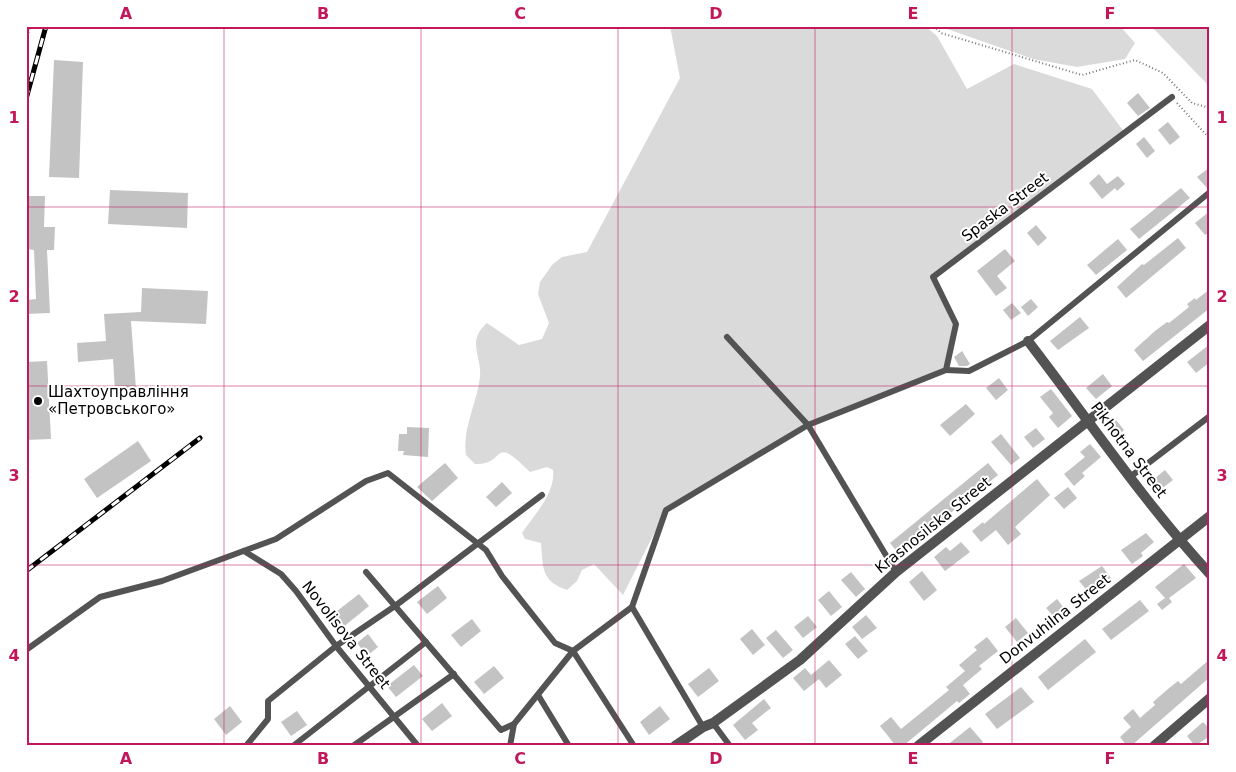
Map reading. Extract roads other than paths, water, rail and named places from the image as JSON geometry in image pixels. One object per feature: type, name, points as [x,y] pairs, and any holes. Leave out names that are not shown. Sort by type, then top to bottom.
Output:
[{"type":"street","name":"Krasnosilska Street","points":[[675,746],[703,727],[713,723],[800,660],[896,572],[1210,325]]},
{"type":"street","name":"Pikhotna Street","points":[[1028,341],[1130,478],[1179,540],[1210,574]]},
{"type":"street","name":"Donvuhilna Street","points":[[918,746],[1210,516]]},
{"type":"street","points":[[1154,746],[1210,698]]},
{"type":"lane","name":"Spaska Street","points":[[946,370],[956,324],[933,277],[1172,97]]},
{"type":"lane","points":[[366,572],[501,730],[514,724],[573,651],[632,607],[666,510],[808,426],[946,370],[969,371],[1028,341],[1210,192]]},
{"type":"lane","points":[[727,336],[808,426],[896,572]]},
{"type":"lane","points":[[1130,478],[1210,416]]},
{"type":"lane","points":[[26,650],[100,597],[162,581],[276,540],[330,507],[366,481],[388,473],[486,550],[502,576],[555,644],[573,651],[634,746]]},
{"type":"lane","points":[[246,746],[268,719],[268,701],[336,646],[395,606],[542,495]]},
{"type":"lane","name":"Novolisova Street","points":[[244,551],[281,574],[296,591],[336,646],[418,746]]},
{"type":"lane","points":[[632,607],[703,727]]},
{"type":"lane","points":[[293,746],[426,642]]},
{"type":"lane","points":[[352,746],[454,674]]},
{"type":"lane","points":[[538,695],[569,746]]},
{"type":"lane","points":[[713,723],[730,746]]},
{"type":"lane","points":[[510,746],[514,724]]},
{"type":"railway","points":[[26,99],[46,26]]},
{"type":"railway","points":[[26,571],[200,438]]},
{"type":"place","name":"Шахтоуправління «Петровського»","points":[[38,401]]}]
